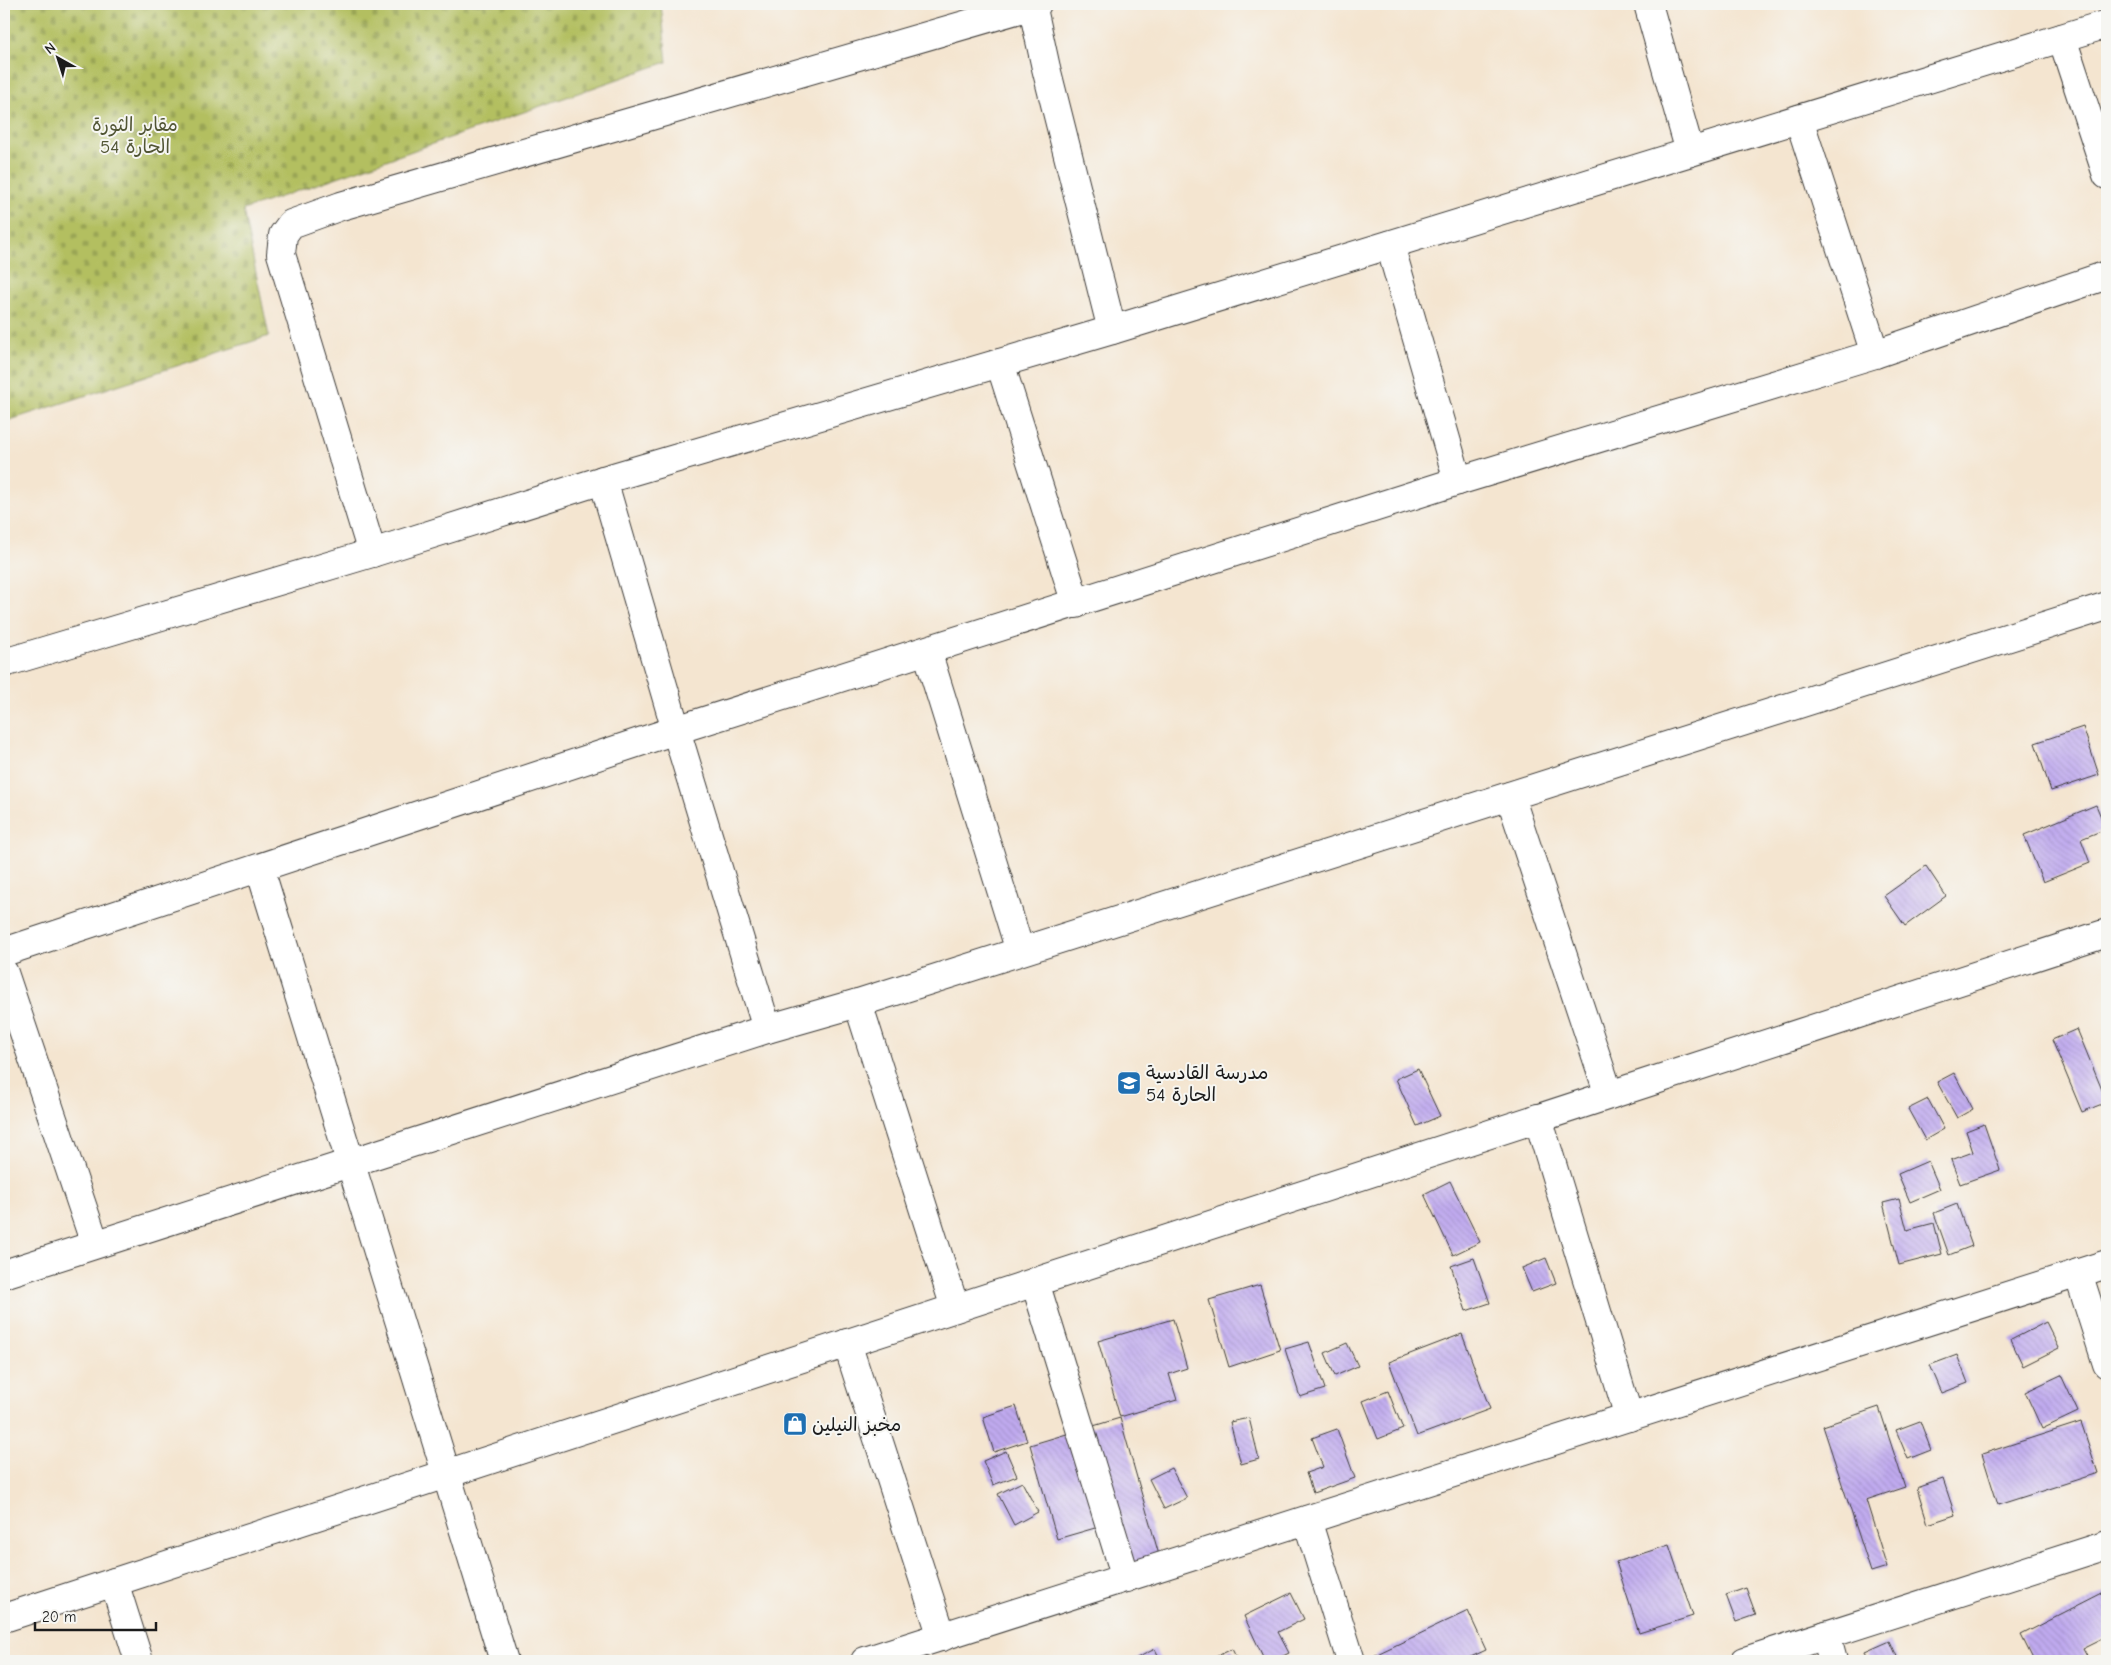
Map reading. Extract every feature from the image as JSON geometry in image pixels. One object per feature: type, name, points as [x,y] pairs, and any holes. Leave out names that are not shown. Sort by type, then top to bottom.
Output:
[{"type":"street","points":[[372,553],[280,254],[283,235],[291,224],[341,206],[1034,4],[1046,68],[1112,330]]},
{"type":"street","points":[[1648,4],[1690,152]]},
{"type":"street","points":[[4,663],[372,553],[603,480],[1112,330],[2107,24]]},
{"type":"street","points":[[2062,38],[2107,175]]},
{"type":"street","points":[[1799,119],[1876,354]]},
{"type":"street","points":[[1390,245],[1458,481]]},
{"type":"street","points":[[4,952],[676,730],[1458,481],[1876,354],[2107,275]]},
{"type":"street","points":[[1000,363],[1076,604]]},
{"type":"street","points":[[603,480],[676,730],[767,1029]]},
{"type":"street","points":[[4,1274],[767,1029],[858,1003],[2107,606]]},
{"type":"street","points":[[927,651],[1020,951]]},
{"type":"street","points":[[1510,796],[1609,1095]]},
{"type":"street","points":[[260,868],[504,1661]]},
{"type":"street","points":[[4,1618],[2107,933]]},
{"type":"street","points":[[4,973],[94,1244]]},
{"type":"street","points":[[858,1003],[955,1308]]},
{"type":"street","points":[[1538,1118],[1629,1417]]},
{"type":"street","points":[[865,1661],[2107,1264]]},
{"type":"street","points":[[2078,1273],[2107,1364]]},
{"type":"street","points":[[1035,1282],[1126,1578]]},
{"type":"street","points":[[847,1344],[942,1637]]},
{"type":"street","points":[[1307,1520],[1351,1661]]},
{"type":"street","points":[[1745,1661],[2107,1545]]},
{"type":"street","points":[[114,1582],[139,1661]]},
{"type":"street","points":[[1826,1635],[1833,1661]]},
{"type":"green space","name":"مقابر الثورة الحارة 54","points":[[4,4],[661,4],[667,62],[243,210],[269,336],[4,422]]},
{"type":"building","points":[[2083,727],[2099,775],[2051,791],[2035,743]]},
{"type":"building","points":[[2096,805],[2106,829],[2081,839],[2090,863],[2043,882],[2024,835]]},
{"type":"building","points":[[1926,866],[1946,896],[1905,926],[1884,896]]},
{"type":"building","points":[[2077,1029],[2107,1102],[2082,1112],[2052,1040]]},
{"type":"building","points":[[1418,1069],[1440,1116],[1417,1126],[1396,1079]]},
{"type":"building","points":[[1954,1073],[1973,1109],[1957,1118],[1937,1082]]},
{"type":"building","points":[[1928,1099],[1944,1129],[1925,1140],[1908,1109]]},
{"type":"building","points":[[1984,1124],[2000,1170],[1960,1184],[1951,1160],[1973,1152],[1966,1131]]},
{"type":"building","points":[[1928,1161],[1940,1189],[1910,1202],[1898,1174]]},
{"type":"building","points":[[1450,1181],[1480,1242],[1453,1255],[1424,1194]]},
{"type":"building","points":[[1899,1199],[1907,1230],[1934,1223],[1942,1254],[1899,1265],[1883,1203]]},
{"type":"building","points":[[1957,1204],[1972,1246],[1949,1255],[1934,1213]]},
{"type":"building","points":[[1474,1258],[1490,1303],[1466,1311],[1451,1266]]},
{"type":"building","points":[[1546,1258],[1556,1283],[1532,1292],[1522,1268]]},
{"type":"building","points":[[1260,1285],[1280,1350],[1229,1367],[1209,1300]]},
{"type":"building","points":[[1173,1319],[1187,1368],[1169,1374],[1177,1400],[1120,1417],[1098,1341]]},
{"type":"building","points":[[2046,1322],[2059,1348],[2023,1366],[2011,1340]]},
{"type":"building","points":[[1462,1334],[1490,1409],[1417,1436],[1389,1362]]},
{"type":"building","points":[[1309,1342],[1325,1389],[1300,1397],[1285,1349]]},
{"type":"building","points":[[1347,1343],[1358,1366],[1335,1376],[1325,1353]]},
{"type":"building","points":[[1957,1355],[1968,1383],[1942,1393],[1930,1365]]},
{"type":"building","points":[[2061,1375],[2078,1412],[2042,1429],[2025,1392]]},
{"type":"building","points":[[1388,1391],[1403,1429],[1378,1439],[1363,1401]]},
{"type":"building","points":[[1016,1406],[1027,1441],[994,1452],[983,1417]]},
{"type":"building","points":[[1879,1407],[1905,1487],[1866,1500],[1887,1567],[1871,1572],[1823,1426]]},
{"type":"building","points":[[1120,1418],[1159,1555],[1114,1569],[1102,1526],[1057,1539],[1030,1445]]},
{"type":"building","points":[[1249,1418],[1259,1459],[1241,1464],[1230,1422]]},
{"type":"building","points":[[1920,1421],[1931,1450],[1908,1459],[1896,1430]]},
{"type":"building","points":[[2081,1422],[2098,1473],[1998,1505],[1982,1454]]},
{"type":"building","points":[[1337,1429],[1355,1478],[1313,1493],[1306,1473],[1323,1467],[1312,1438]]},
{"type":"building","points":[[1006,1451],[1017,1476],[993,1485],[983,1461]]},
{"type":"building","points":[[1171,1468],[1187,1498],[1164,1509],[1149,1479]]},
{"type":"building","points":[[1943,1479],[1955,1515],[1928,1524],[1917,1488]]},
{"type":"building","points":[[1022,1482],[1038,1512],[1014,1525],[998,1494]]},
{"type":"building","points":[[1669,1545],[1693,1616],[1639,1633],[1616,1562]]},
{"type":"building","points":[[1746,1588],[1756,1615],[1736,1622],[1726,1595]]},
{"type":"building","points":[[2107,1591],[2107,1636],[2083,1648],[2090,1661],[2034,1661],[2021,1635]]},
{"type":"building","points":[[1291,1593],[1304,1619],[1278,1632],[1289,1653],[1273,1661],[1265,1661],[1244,1616]]},
{"type":"building","points":[[1468,1611],[1486,1650],[1462,1661],[1378,1661],[1375,1655]]},
{"type":"building","points":[[1890,1641],[1899,1661],[1868,1661],[1865,1652]]},
{"type":"building","points":[[1155,1649],[1161,1661],[1131,1661]]},
{"type":"building","points":[[1232,1649],[1238,1661],[1207,1661]]},
{"type":"place","name":"مدرسة القادسية الحارة 54","points":[[1129,1083]]},
{"type":"place","name":"مخبز النيلين","points":[[795,1424]]}]
